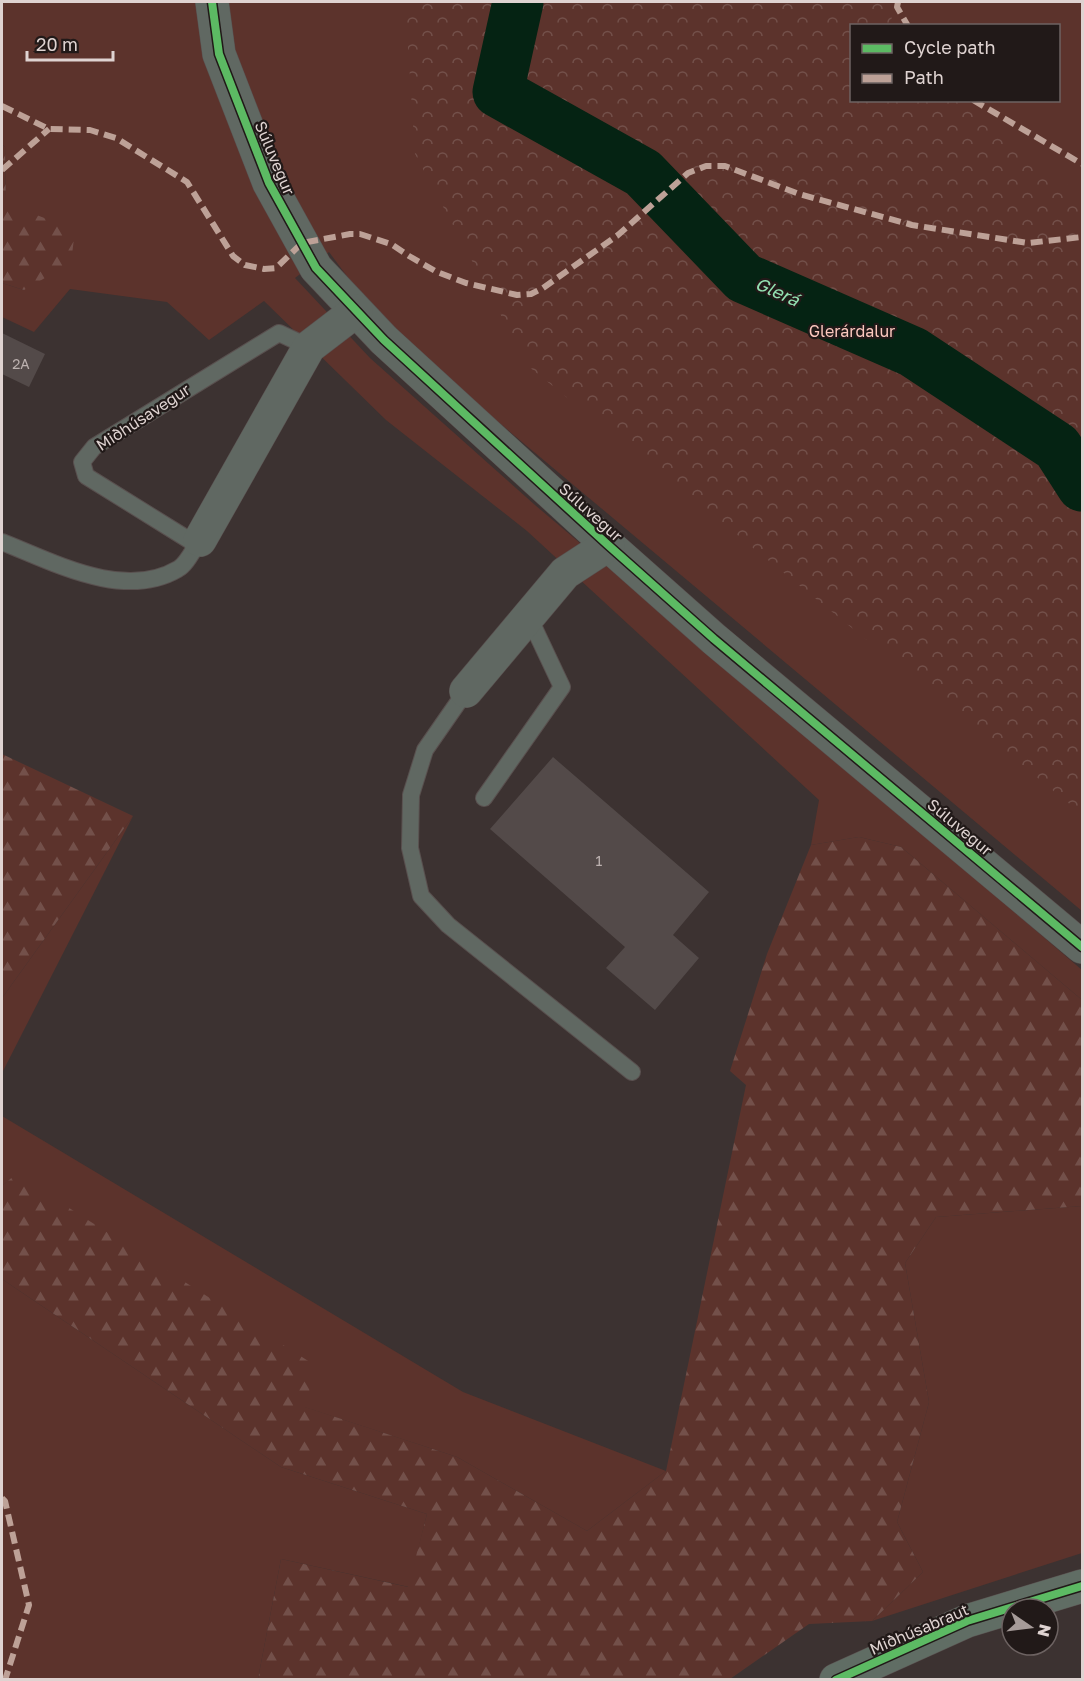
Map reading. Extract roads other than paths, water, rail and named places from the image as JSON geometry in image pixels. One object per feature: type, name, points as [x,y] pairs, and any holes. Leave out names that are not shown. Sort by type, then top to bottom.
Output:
[{"type":"street","name":"Súluvegur","points":[[212,2],[219,54],[269,183],[316,268],[384,340],[714,639],[1083,947]]},
{"type":"street","points":[[200,540],[309,347],[356,311]]},
{"type":"street","points":[[466,691],[565,573],[608,545]]},
{"type":"street","name":"Miðhúsabraut","points":[[836,1680],[967,1621],[1083,1586]]},
{"type":"lane","name":"Miðhúsavegur","points":[[200,540],[189,540],[86,476],[82,462],[94,447],[279,333],[309,347]]},
{"type":"lane","points":[[2,542],[93,577],[145,582],[180,569],[200,540]]},
{"type":"lane","points":[[484,798],[562,687],[528,615]]},
{"type":"lane","points":[[466,691],[425,750],[411,795],[410,848],[421,896],[448,925],[632,1072]]},
{"type":"waterway","name":"Glerá","points":[[518,2],[498,92],[643,173],[744,278],[913,352],[1057,447],[1082,486]]},
{"type":"park label","name":"Glerárdalur","points":[[852,331]]}]
